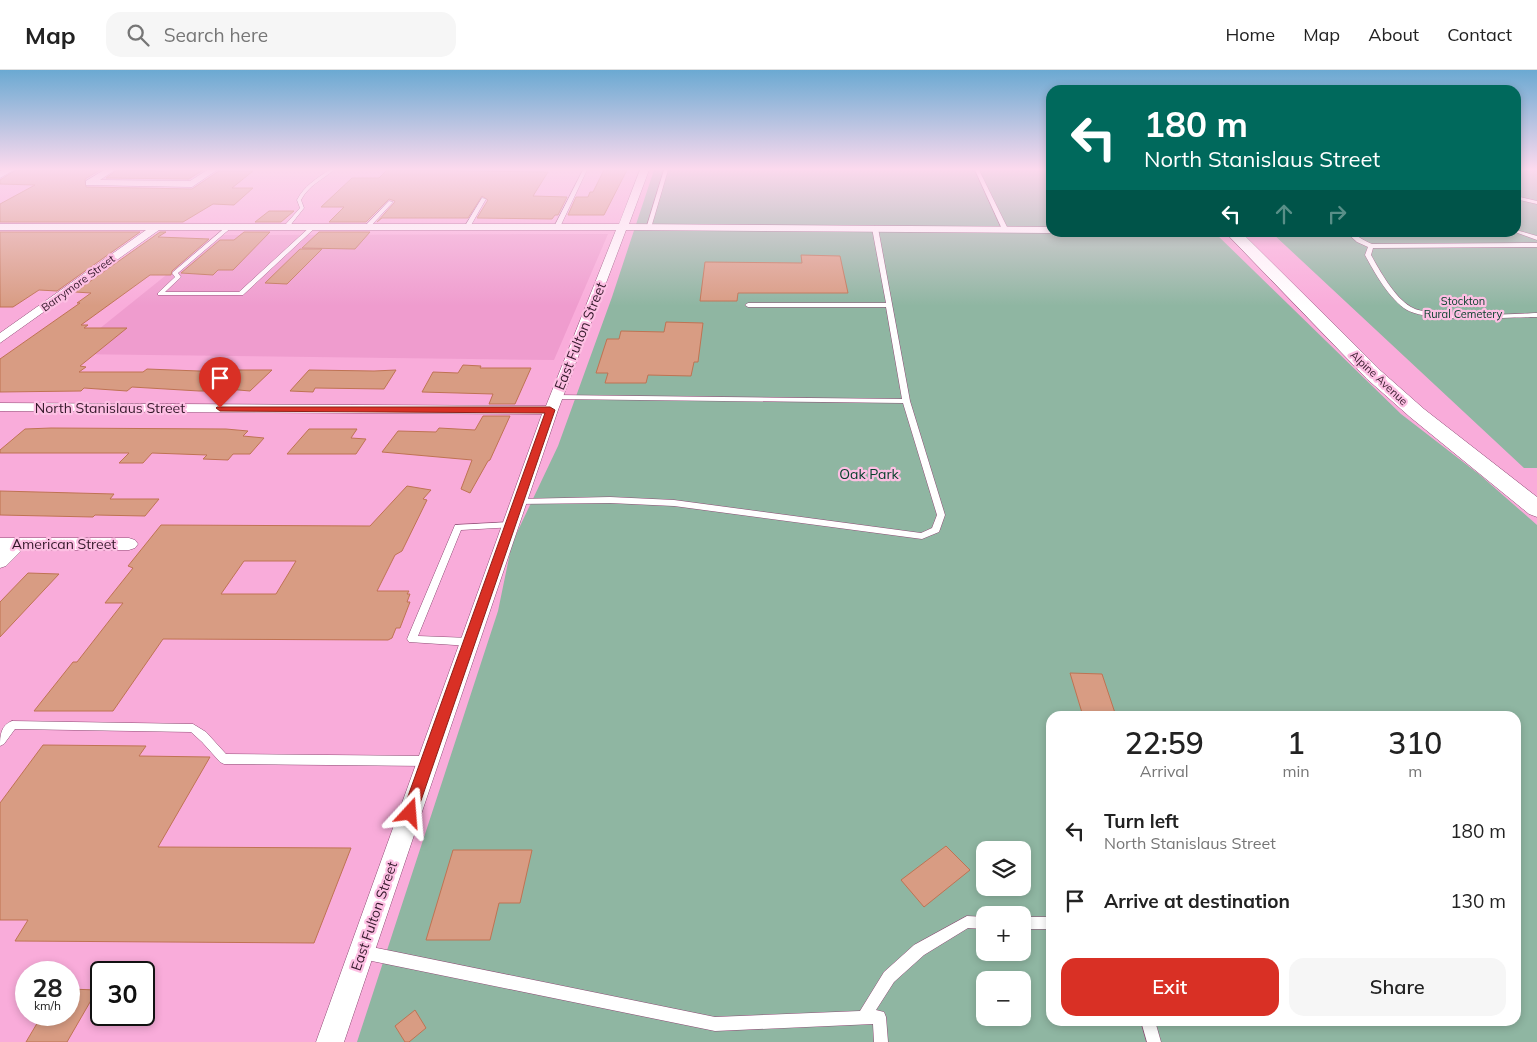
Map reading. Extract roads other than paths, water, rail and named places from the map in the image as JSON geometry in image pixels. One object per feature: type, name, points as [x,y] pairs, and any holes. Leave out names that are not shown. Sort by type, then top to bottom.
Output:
[{"type":"street","name":"East Fulton Street","points":[[330,1042],[553,403],[628,215]]},
{"type":"street","points":[[0,227],[468,226],[1046,230]]},
{"type":"street","name":"Barrymore Street","points":[[0,339],[155,228]]},
{"type":"street","name":"Alpine Avenue","points":[[1237,237],[1374,375],[1417,413],[1537,510]]},
{"type":"street","name":"North Stanislaus Street","points":[[0,407],[553,403]]},
{"type":"street","points":[[0,562],[9,544]]},
{"type":"street","name":"American Street","points":[[9,544],[129,544]]},
{"type":"lane","points":[[287,226],[296,215]]},
{"type":"lane","points":[[367,227],[378,215]]},
{"type":"lane","points":[[468,226],[474,215]]},
{"type":"lane","points":[[557,227],[563,215]]},
{"type":"lane","points":[[648,228],[652,215]]},
{"type":"lane","points":[[999,215],[1005,229]]},
{"type":"lane","points":[[229,227],[175,273],[178,277],[160,294],[240,294],[313,226]]},
{"type":"lane","points":[[518,502],[610,500],[674,503],[922,536],[936,530],[941,515],[906,401],[875,228]]},
{"type":"lane","points":[[1521,233],[1537,238]]},
{"type":"lane","points":[[1354,237],[1370,246],[1537,245]]},
{"type":"lane","points":[[1370,246],[1368,255],[1376,272],[1410,309],[1432,314],[1537,315]]},
{"type":"lane","points":[[748,305],[889,305]]},
{"type":"lane","points":[[553,403],[906,401]]},
{"type":"lane","points":[[470,642],[412,639],[458,527],[511,525]]},
{"type":"lane","points":[[0,740],[12,725],[193,728],[206,736],[215,751],[224,759],[428,761]]},
{"type":"lane","points":[[864,1017],[889,976],[919,950],[967,922],[976,922]]},
{"type":"lane","points":[[1031,923],[1046,923]]},
{"type":"lane","points":[[361,951],[715,1024],[879,1017],[882,1042]]},
{"type":"lane","points":[[1149,1026],[1154,1042]]},
{"type":"park label","name":"Stockton Rural Cemetery","points":[[1463,307]]},
{"type":"park label","name":"Oak Park","points":[[869,474]]}]
